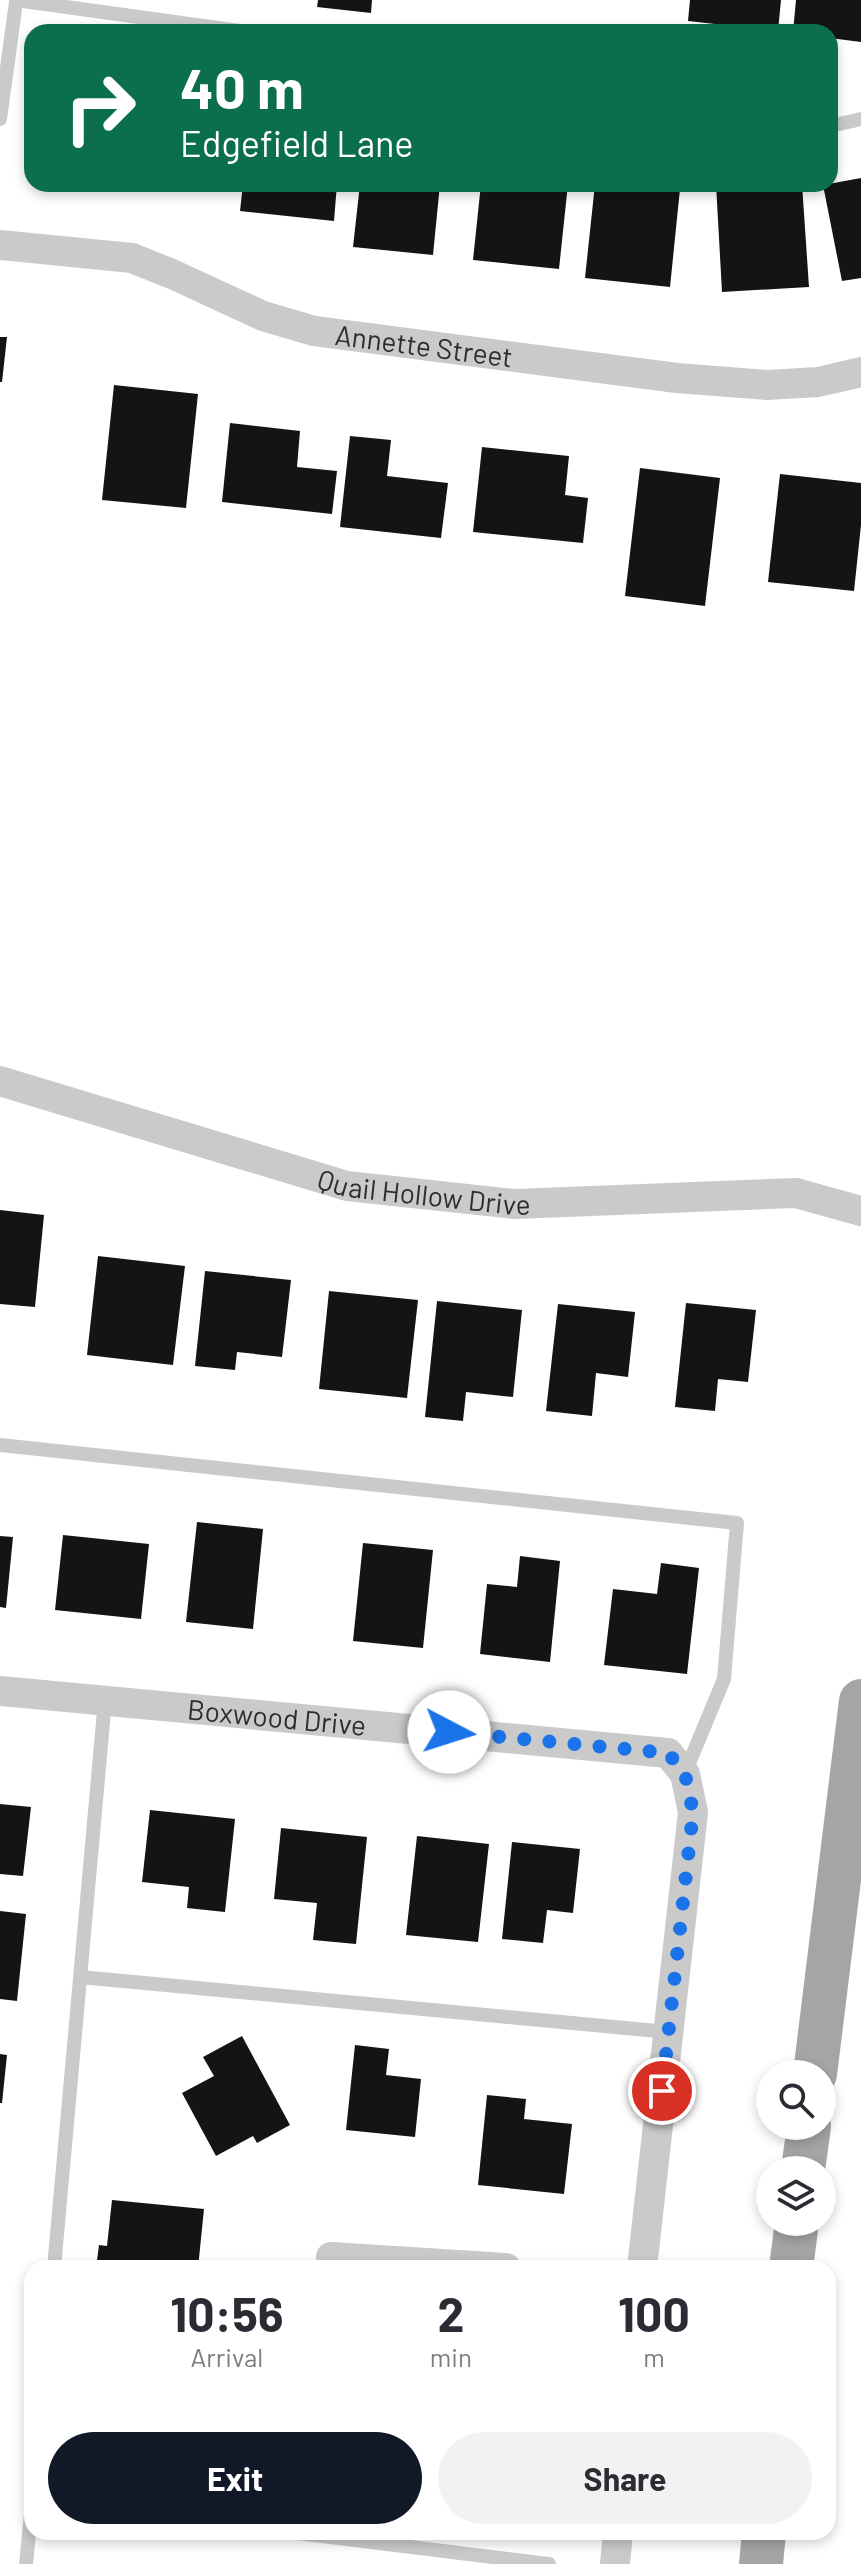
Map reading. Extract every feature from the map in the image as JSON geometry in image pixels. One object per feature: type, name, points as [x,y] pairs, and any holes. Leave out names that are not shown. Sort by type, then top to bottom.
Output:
[{"type":"main road","points":[[818,2060],[848,1915],[861,1701]]},
{"type":"main road","points":[[792,2260],[795,2236]]},
{"type":"main road","points":[[761,2564],[763,2540]]},
{"type":"street","name":"Annette Street","points":[[0,245],[132,258],[263,316],[314,331],[677,378],[752,384],[818,382],[861,372]]},
{"type":"street","name":"Quail Hollow Drive","points":[[0,1081],[347,1186],[515,1204],[796,1193],[861,1211]]},
{"type":"street","name":"Boxwood Drive","points":[[0,1691],[668,1753],[685,1774]]},
{"type":"street","points":[[643,2260],[693,1812],[685,1774]]},
{"type":"street","points":[[331,2257],[379,2260]]},
{"type":"street","points":[[615,2564],[617,2540]]},
{"type":"lane","points":[[0,119],[16,1],[187,24]]},
{"type":"lane","points":[[838,124],[861,119]]},
{"type":"lane","points":[[0,1445],[737,1523],[724,1679],[685,1774]]},
{"type":"lane","points":[[55,2260],[105,1700]]},
{"type":"lane","points":[[80,1977],[668,2032]]},
{"type":"lane","points":[[26,2564],[28,2540]]},
{"type":"lane","points":[[354,2540],[549,2564]]},
{"type":"building","points":[[318,0],[372,0],[371,13],[317,7]]},
{"type":"building","points":[[690,0],[781,0],[779,24],[688,21]]},
{"type":"building","points":[[796,0],[861,0],[861,42],[838,39],[838,24],[794,24]]},
{"type":"building","points":[[861,178],[861,278],[842,281],[824,192],[838,192],[838,182]]},
{"type":"building","points":[[242,192],[336,192],[334,221],[240,211]]},
{"type":"building","points":[[359,192],[439,192],[433,255],[353,247]]},
{"type":"building","points":[[480,192],[567,192],[559,269],[473,260]]},
{"type":"building","points":[[594,192],[680,192],[670,287],[585,278]]},
{"type":"building","points":[[716,192],[803,192],[809,287],[722,292]]},
{"type":"building","points":[[0,337],[7,337],[2,382],[0,382]]},
{"type":"building","points":[[114,385],[198,394],[186,508],[102,500]]},
{"type":"building","points":[[230,423],[300,431],[297,467],[337,471],[332,514],[222,502]]},
{"type":"building","points":[[350,436],[391,440],[387,476],[448,483],[441,538],[340,527]]},
{"type":"building","points":[[482,447],[569,456],[565,495],[588,498],[583,543],[473,532]]},
{"type":"building","points":[[640,468],[720,478],[705,606],[625,596]]},
{"type":"building","points":[[780,474],[861,483],[861,525],[854,591],[768,582]]},
{"type":"building","points":[[0,1210],[44,1215],[35,1307],[0,1304]]},
{"type":"building","points":[[98,1256],[185,1266],[173,1365],[87,1355]]},
{"type":"building","points":[[205,1271],[291,1280],[282,1357],[237,1352],[235,1370],[195,1366]]},
{"type":"building","points":[[329,1291],[418,1300],[407,1398],[319,1389]]},
{"type":"building","points":[[437,1301],[522,1310],[513,1397],[466,1392],[463,1421],[425,1417]]},
{"type":"building","points":[[686,1303],[756,1310],[748,1382],[718,1379],[715,1411],[675,1407]]},
{"type":"building","points":[[558,1304],[635,1312],[628,1377],[596,1373],[592,1416],[546,1411]]},
{"type":"building","points":[[197,1522],[263,1529],[253,1629],[186,1622]]},
{"type":"building","points":[[63,1535],[149,1544],[141,1619],[55,1610]]},
{"type":"building","points":[[0,1536],[13,1537],[6,1608],[0,1607]]},
{"type":"building","points":[[363,1543],[433,1550],[423,1648],[353,1641]]},
{"type":"building","points":[[520,1556],[560,1561],[550,1662],[480,1654],[487,1584],[517,1587]]},
{"type":"building","points":[[661,1563],[699,1568],[687,1674],[604,1665],[613,1589],[657,1594]]},
{"type":"building","points":[[0,1804],[31,1807],[23,1876],[0,1874]]},
{"type":"building","points":[[150,1810],[235,1819],[225,1912],[187,1908],[189,1887],[142,1882]]},
{"type":"building","points":[[281,1828],[367,1837],[356,1944],[313,1940],[317,1903],[274,1899]]},
{"type":"building","points":[[417,1836],[489,1844],[478,1942],[406,1935]]},
{"type":"building","points":[[512,1842],[580,1849],[573,1913],[547,1910],[543,1943],[502,1939]]},
{"type":"building","points":[[0,1911],[26,1914],[17,2001],[0,1999]]},
{"type":"building","points":[[242,2036],[290,2125],[257,2143],[253,2136],[216,2156],[182,2093],[214,2076],[203,2057]]},
{"type":"building","points":[[355,2045],[389,2049],[386,2075],[421,2079],[415,2137],[346,2130]]},
{"type":"building","points":[[0,2054],[7,2055],[2,2103],[0,2103]]},
{"type":"building","points":[[487,2095],[526,2099],[524,2119],[572,2124],[564,2194],[478,2185]]},
{"type":"building","points":[[112,2200],[204,2209],[199,2260],[97,2260],[99,2245],[107,2246]]},
{"type":"route","points":[[449,1732],[668,1753],[685,1774],[693,1812],[662,2091]]}]
